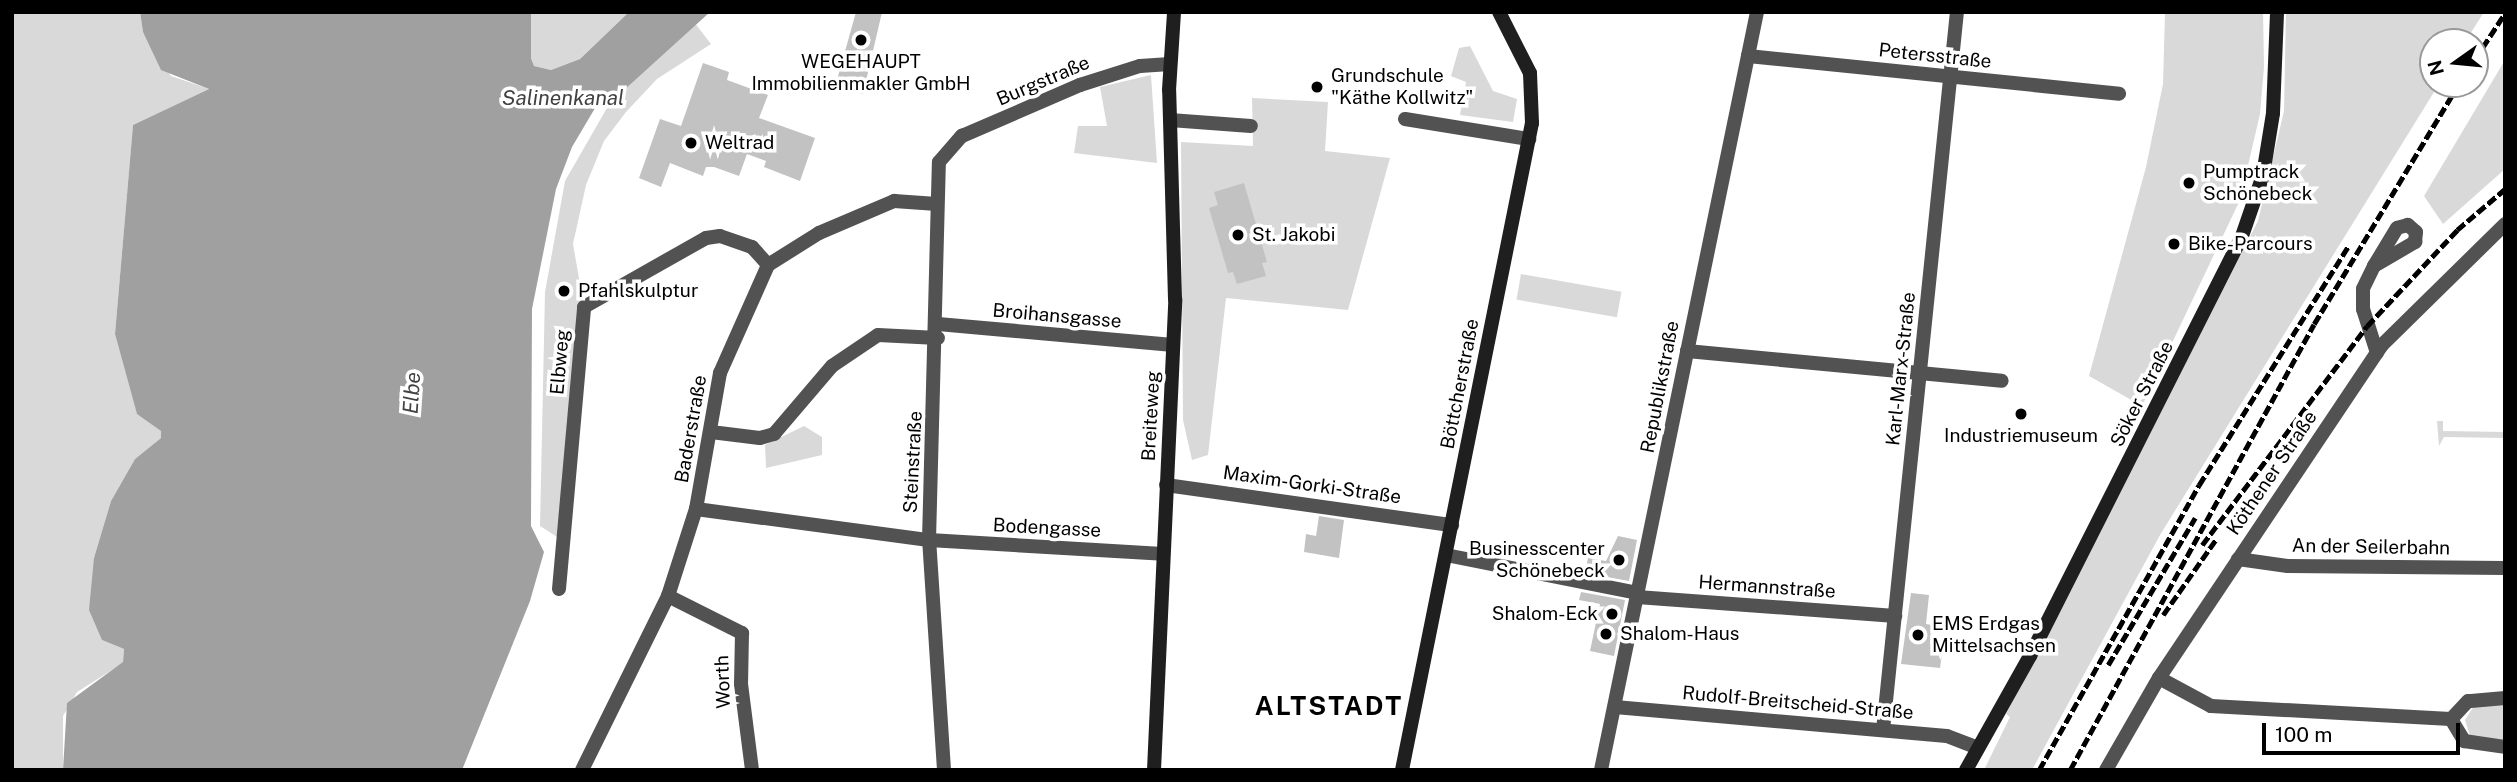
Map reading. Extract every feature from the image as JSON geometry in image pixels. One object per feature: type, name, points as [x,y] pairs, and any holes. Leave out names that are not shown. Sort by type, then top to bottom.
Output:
[{"type":"street","name":"Breiteweg","points":[[1154,770],[1173,345],[1170,64],[1174,12]]},
{"type":"street","name":"Böttcherstraße","points":[[1402,770],[1529,139],[1530,73],[1499,12]]},
{"type":"street","name":"Republikstraße","points":[[1601,770],[1757,12]]},
{"type":"street","name":"Karl-Marx-Straße","points":[[1883,730],[1957,12]]},
{"type":"street","name":"Söker Straße","points":[[1966,770],[1976,747],[2030,656],[2241,239],[2263,175],[2273,113],[2277,12]]},
{"type":"street","name":"Petersstraße","points":[[1748,56],[2119,94]]},
{"type":"street","name":"Burgstraße","points":[[941,156],[962,136],[1080,85],[1140,66],[1170,64]]},
{"type":"street","points":[[1405,119],[1529,139]]},
{"type":"street","points":[[1170,120],[1251,126]]},
{"type":"street","name":"Steinstraße","points":[[941,156],[937,204],[938,331],[929,540],[944,770]]},
{"type":"street","points":[[768,265],[819,233],[894,201],[937,204]]},
{"type":"street","name":"Köthener Straße","points":[[2106,770],[2159,678],[2377,353],[2505,224]]},
{"type":"street","name":"Elbweg","points":[[559,589],[584,307],[706,238],[720,236],[752,247],[768,265]]},
{"type":"street","name":"Baderstraße","points":[[582,770],[667,596],[696,509],[720,373],[768,265]]},
{"type":"street","points":[[2374,266],[2363,289],[2363,309],[2377,353]]},
{"type":"street","name":"Broihansgasse","points":[[711,432],[760,438],[774,434],[832,366],[878,335],[938,331],[1173,345]]},
{"type":"street","points":[[1687,351],[2002,381]]},
{"type":"street","name":"Maxim-Gorki-Straße","points":[[1166,485],[1451,525]]},
{"type":"street","name":"Bodengasse","points":[[696,509],[929,540],[1163,554]]},
{"type":"street","name":"Hermannstraße","points":[[1446,555],[1637,595],[1895,616]]},
{"type":"street","name":"An der Seilerbahn","points":[[2238,559],[2288,566],[2505,568]]},
{"type":"street","name":"Worth","points":[[667,596],[742,633],[741,684],[752,770]]},
{"type":"street","points":[[2159,678],[2211,706],[2451,719],[2468,701],[2505,698]]},
{"type":"street","name":"Rudolf-Breitscheid-Straße","points":[[1615,707],[1947,736],[1976,747]]},
{"type":"street","points":[[2451,719],[2464,741],[2505,747]]},
{"type":"shaded area","points":[[12,12],[140,12],[143,32],[171,76],[209,89],[133,125],[115,334],[137,413],[161,431],[161,438],[135,459],[111,501],[94,558],[102,640],[124,649],[123,663],[77,692],[63,716],[63,770],[12,770]]},
{"type":"shaded area","points":[[531,12],[629,12],[580,59],[551,70],[534,66],[531,58]]},
{"type":"shaded area","points":[[2165,12],[2263,12],[2264,67],[2260,114],[2240,200],[2142,406],[2089,376],[2146,167],[2163,84]]},
{"type":"shaded area","points":[[2286,12],[2484,12],[2474,28],[2419,28],[2419,98],[2430,98],[2160,535],[2032,770],[1984,770],[2010,717],[2006,714],[2258,221],[2284,111]]},
{"type":"shaded area","points":[[691,18],[711,44],[657,79],[626,112],[604,141],[586,185],[573,244],[584,307],[562,540],[540,526],[545,292],[565,181],[607,108]]},
{"type":"shaded area","points":[[1470,46],[1493,91],[1517,99],[1513,122],[1460,115],[1466,82],[1451,76],[1459,48]]},
{"type":"shaded area","points":[[2505,60],[2505,169],[2443,224],[2424,196],[2482,98],[2489,98],[2489,87]]},
{"type":"shaded area","points":[[1151,75],[1157,163],[1074,153],[1078,126],[1107,126],[1100,87]]},
{"type":"shaded area","points":[[1252,98],[1328,102],[1325,151],[1390,158],[1348,310],[1226,298],[1208,455],[1192,460],[1183,420],[1181,142],[1253,146]]},
{"type":"shaded area","points":[[1521,274],[1621,292],[1617,317],[1516,300]]},
{"type":"shaded area","points":[[2437,421],[2443,421],[2443,431],[2505,432],[2505,438],[2444,437],[2439,446]]},
{"type":"shaded area","points":[[804,426],[822,437],[822,455],[766,468],[765,445]]},
{"type":"shaded area","points":[[2505,702],[2505,743],[2470,736],[2465,720],[2474,706]]},
{"type":"water","points":[[140,12],[531,12],[531,58],[534,66],[551,70],[580,59],[629,12],[710,12],[623,91],[601,98],[572,147],[556,189],[532,309],[531,526],[544,552],[530,601],[462,770],[63,770],[67,703],[123,662],[124,649],[102,640],[89,610],[94,558],[111,501],[135,459],[161,438],[161,431],[137,414],[115,334],[133,125],[209,89],[161,70],[143,32]]},
{"type":"building","name":"WEGEHAUPT Immobilienmakler GmbH","points":[[856,12],[882,12],[863,94],[835,87]]},
{"type":"building","name":"Weltrad","points":[[703,63],[729,72],[727,80],[768,95],[759,118],[815,138],[800,181],[764,167],[766,161],[747,154],[739,176],[714,167],[706,167],[703,176],[670,163],[661,187],[639,178],[660,119],[681,126]]},
{"type":"building","name":"St. Jakobi","points":[[1244,183],[1267,262],[1262,263],[1266,276],[1237,284],[1233,272],[1228,273],[1209,208],[1218,205],[1214,192]]},
{"type":"building","points":[[1319,516],[1344,520],[1339,558],[1304,552],[1306,534],[1316,536]]},
{"type":"building","name":"Businesscenter Schönebeck","points":[[1618,536],[1637,540],[1629,581],[1585,573],[1588,558],[1606,561]]},
{"type":"building","points":[[1581,592],[1625,600],[1614,656],[1590,651],[1600,604],[1579,600]]},
{"type":"building","name":"EMS Erdgas Mittelsachsen","points":[[1911,593],[1929,595],[1926,624],[1932,625],[1930,644],[1943,646],[1940,668],[1901,664]]},
{"type":"railway","points":[[2489,38],[2505,13]]},
{"type":"railway","points":[[2070,770],[2314,324],[2451,98]]},
{"type":"railway","points":[[2202,545],[2367,326],[2457,230],[2505,189]]},
{"type":"railway","points":[[2039,770],[2199,485],[2348,247]]},
{"type":"railway","points":[[2108,665],[2195,518]]},
{"type":"railway","points":[[2163,615],[2217,538]]},
{"type":"place","name":"WEGEHAUPT Immobilienmakler GmbH","points":[[861,40]]},
{"type":"place","name":"Grundschule \"Käthe Kollwitz\"","points":[[1317,87]]},
{"type":"place","name":"Weltrad","points":[[691,143]]},
{"type":"place","name":"Pumptrack Schönebeck","points":[[2189,183]]},
{"type":"place","name":"St. Jakobi","points":[[1238,235]]},
{"type":"place","name":"Bike-Parcours","points":[[2174,244]]},
{"type":"place","name":"Pfahlskulptur","points":[[564,291]]},
{"type":"place","name":"Industriemuseum","points":[[2021,414]]},
{"type":"place","name":"Businesscenter Schönebeck","points":[[1619,560]]},
{"type":"place","name":"Shalom-Eck","points":[[1612,614]]},
{"type":"place","name":"Shalom-Haus","points":[[1606,634]]},
{"type":"place","name":"EMS Erdgas Mittelsachsen","points":[[1918,635]]},
{"type":"district","name":"ALTSTADT","points":[[1329,706]]},
{"type":"water label","name":"Salinenkanal","points":[[563,98]]},
{"type":"water label","name":"Elbe","points":[[412,393]]}]
